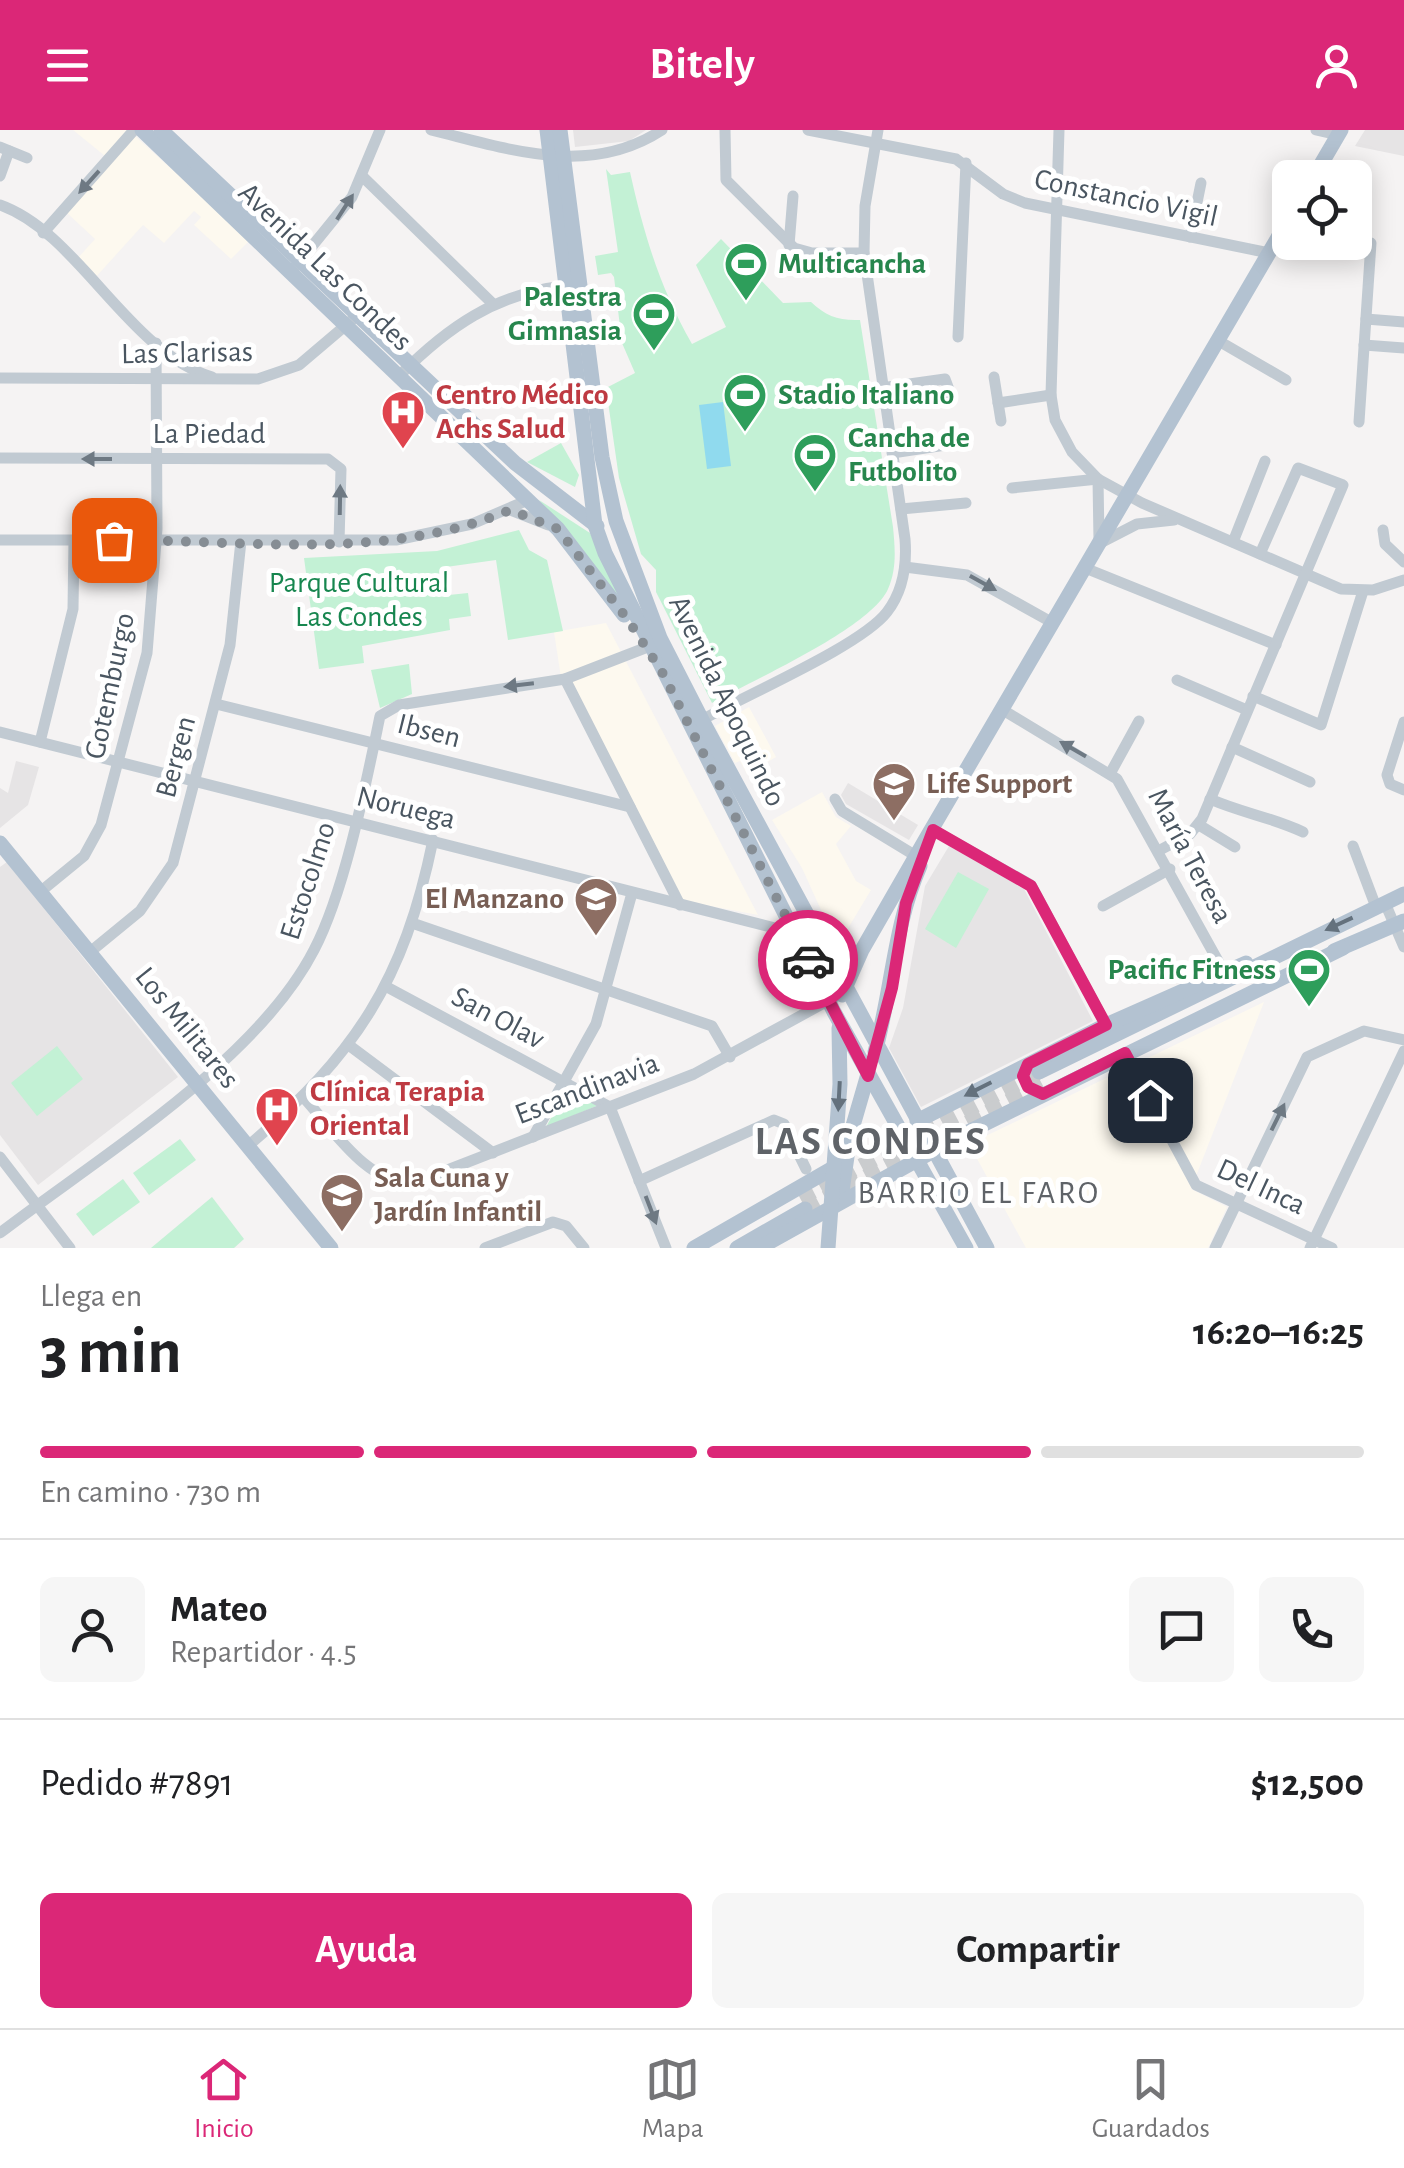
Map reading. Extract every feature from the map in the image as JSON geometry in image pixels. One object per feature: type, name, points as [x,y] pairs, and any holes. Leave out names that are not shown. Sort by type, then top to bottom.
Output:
[{"type":"main road","name":"Avenida Las Condes","points":[[142,130],[405,370],[515,464],[567,499],[595,525],[608,539],[660,638]]},
{"type":"main road","name":"Avenida Las Condes","points":[[160,130],[294,268]]},
{"type":"main road","name":"Avenida Apoquindo","points":[[547,130],[556,158],[602,458],[622,540],[660,638],[824,951],[987,1248]]},
{"type":"main road","name":"Avenida Apoquindo","points":[[560,130],[556,158],[564,286],[595,525],[612,571],[829,1003],[966,1248]]},
{"type":"main road","points":[[1323,160],[1339,132]]},
{"type":"main road","points":[[837,1248],[833,1168],[844,988],[916,856],[1272,248]]},
{"type":"main road","name":"Avenida Las Condes","points":[[405,370],[558,529],[603,584],[662,672]]},
{"type":"main road","points":[[528,500],[567,499],[583,494],[591,486]]},
{"type":"main road","points":[[828,1248],[850,1136],[876,1048],[906,903],[933,830]]},
{"type":"main road","name":"Los Militares","points":[[0,842],[331,1248]]},
{"type":"main road","points":[[1038,1078],[1275,954],[1404,894]]},
{"type":"main road","points":[[879,920],[892,926],[896,960]]},
{"type":"main road","points":[[917,1121],[1038,1078],[1125,1053],[1399,923]]},
{"type":"main road","points":[[1038,1078],[1260,978],[1343,948]]},
{"type":"main road","points":[[824,951],[844,955],[862,950]]},
{"type":"main road","points":[[759,1248],[933,1151],[1106,1025],[1222,970],[1275,954]]},
{"type":"main road","points":[[694,1248],[833,1168]]},
{"type":"main road","points":[[711,1248],[802,1203],[737,1248]]},
{"type":"street","points":[[44,233],[134,130]]},
{"type":"street","points":[[294,268],[336,220],[362,176],[380,130]]},
{"type":"street","points":[[431,130],[556,158],[628,150],[662,130]]},
{"type":"street","points":[[725,130],[728,184],[789,244],[812,253],[864,253]]},
{"type":"street","name":"Constancio Vigil","points":[[808,130],[876,137],[966,163],[1009,198],[1269,253]]},
{"type":"street","points":[[1059,130],[1051,395],[1062,437],[1098,479],[1176,520],[1342,588],[1363,591],[1404,580]]},
{"type":"street","points":[[1316,130],[1339,132]]},
{"type":"street","points":[[702,720],[874,626],[895,600],[906,567],[864,253],[865,206],[876,137]]},
{"type":"street","points":[[0,176],[5,149],[27,158]]},
{"type":"street","points":[[958,337],[966,163]]},
{"type":"street","points":[[362,176],[492,302]]},
{"type":"street","points":[[1190,237],[1201,182]]},
{"type":"street","points":[[789,244],[793,196]]},
{"type":"street","points":[[0,205],[24,216],[44,233],[156,343],[195,370],[241,380]]},
{"type":"street","points":[[1359,422],[1370,260]]},
{"type":"street","points":[[405,370],[432,343],[492,302],[564,286]]},
{"type":"street","points":[[1366,320],[1404,322]]},
{"type":"street","name":"Las Clarisas","points":[[0,378],[241,380],[299,365],[351,321]]},
{"type":"street","points":[[1217,340],[1286,380]]},
{"type":"street","name":"Gotemburgo","points":[[40,892],[75,865],[92,843],[120,764],[150,638],[156,540],[156,343]]},
{"type":"street","points":[[1364,345],[1404,348]]},
{"type":"street","points":[[994,377],[1001,422]]},
{"type":"street","points":[[881,388],[945,379],[951,396]]},
{"type":"street","points":[[998,403],[1051,395]]},
{"type":"street","points":[[892,453],[959,443]]},
{"type":"street","name":"La Piedad","points":[[0,458],[334,461],[341,470],[339,542]]},
{"type":"street","points":[[1232,542],[1265,461]]},
{"type":"street","points":[[1160,850],[1199,825],[1343,486],[1298,468],[1260,554]]},
{"type":"street","points":[[1012,488],[1098,479]]},
{"type":"street","points":[[1098,479],[1098,544],[1137,524],[1176,520]]},
{"type":"street","points":[[0,540],[339,542],[430,535],[510,510],[528,500]]},
{"type":"street","points":[[900,509],[966,503]]},
{"type":"street","points":[[510,510],[558,529]]},
{"type":"street","points":[[1383,530],[1386,544],[1404,562]]},
{"type":"street","points":[[40,742],[73,609],[74,540]]},
{"type":"street","name":"Bergen","points":[[90,952],[140,911],[166,876],[216,704],[238,601],[241,541]]},
{"type":"street","points":[[906,567],[967,574],[1053,623]]},
{"type":"street","points":[[1085,568],[1276,644]]},
{"type":"street","points":[[1253,696],[1322,725],[1363,591]]},
{"type":"street","points":[[645,648],[565,679],[680,905]]},
{"type":"street","name":"Estocolmo","points":[[0,1233],[197,1083],[275,1009],[304,970],[326,926],[380,716],[388,710],[483,690],[565,679]]},
{"type":"street","points":[[1177,680],[1247,710]]},
{"type":"street","name":"Ibsen","points":[[216,704],[630,808]]},
{"type":"street","name":"María Teresa","points":[[1003,710],[1110,772],[1128,792],[1222,970]]},
{"type":"street","points":[[1110,772],[1139,722]]},
{"type":"street","points":[[1404,722],[1387,775],[1390,784],[1404,790]]},
{"type":"street","name":"Noruega","points":[[0,732],[194,784],[433,840],[798,938]]},
{"type":"street","points":[[1232,746],[1310,782]]},
{"type":"street","points":[[835,799],[842,811],[916,856]]},
{"type":"street","points":[[1210,799],[1246,816],[1263,814],[1304,832]]},
{"type":"street","points":[[1199,825],[1236,847]]},
{"type":"street","points":[[933,830],[1031,886],[1106,1025]]},
{"type":"street","points":[[248,1146],[304,1098],[350,1046],[387,987],[412,924],[433,840]]},
{"type":"street","points":[[1352,846],[1380,905],[1399,923],[1404,947]]},
{"type":"street","points":[[1103,906],[1170,869]]},
{"type":"street","points":[[534,1137],[596,1024],[632,893]]},
{"type":"street","points":[[412,924],[712,1026],[730,1057]]},
{"type":"street","name":"San Olav","points":[[387,987],[610,1106]]},
{"type":"street","name":"Escandinavia","points":[[304,1098],[368,1166],[392,1181],[416,1182],[730,1057],[829,1003],[844,988]]},
{"type":"street","points":[[1215,1248],[1307,1057],[1364,1031],[1404,1040]]},
{"type":"street","points":[[350,1046],[493,1153]]},
{"type":"street","points":[[1311,1244],[1404,1051]]},
{"type":"street","name":"Del Inca","points":[[1125,1053],[1193,1182],[1311,1244],[1332,1248]]},
{"type":"street","points":[[610,1106],[666,1248]]},
{"type":"street","points":[[640,1181],[774,1120],[784,1124],[806,1169]]},
{"type":"street","points":[[0,1157],[70,1248]]},
{"type":"street","points":[[485,1248],[553,1222],[566,1226],[584,1248]]},
{"type":"shaded area","points":[[73,130],[128,130],[105,156]]},
{"type":"shaded area","points":[[573,130],[646,130],[629,141],[575,147]]},
{"type":"shaded area","points":[[1365,130],[1404,130],[1404,156],[1355,146]]},
{"type":"shaded area","points":[[135,136],[250,240],[231,259],[194,225],[201,217],[194,211],[164,243],[143,225],[95,278],[76,260],[95,239],[67,213]]},
{"type":"shaded area","points":[[606,623],[758,915],[679,900],[562,684],[554,632]]},
{"type":"shaded area","points":[[749,707],[776,757],[747,774],[740,761],[735,763],[715,726]]},
{"type":"shaded area","points":[[16,761],[39,767],[28,805],[0,828],[0,788],[8,793]]},
{"type":"shaded area","points":[[848,783],[918,825],[909,840],[846,804],[841,795]]},
{"type":"shaded area","points":[[822,792],[836,817],[851,826],[836,844],[856,881],[871,890],[844,935],[830,930],[802,868],[772,820]]},
{"type":"shaded area","points":[[949,846],[1024,889],[1093,1021],[921,1107],[889,1048],[903,1008],[925,886]]},
{"type":"shaded area","points":[[7,862],[178,1077],[38,1185],[0,1135],[0,867]]},
{"type":"shaded area","points":[[1264,1002],[1191,1189],[1227,1207],[1208,1248],[1026,1248],[969,1144]]},
{"type":"green space","name":"Stadio Italiano","points":[[606,169],[611,175],[630,172],[654,261],[692,344],[726,327],[696,265],[721,239],[783,303],[811,302],[833,317],[860,320],[893,527],[894,566],[888,589],[877,604],[836,636],[712,703],[656,592],[656,570],[641,554],[619,478],[606,388],[635,373],[622,343],[614,277],[611,273],[598,275],[595,256],[618,252]]},
{"type":"green space","points":[[561,443],[579,475],[575,487],[527,462]]},
{"type":"green space","points":[[539,500],[590,533],[628,616]]},
{"type":"green space","name":"Parque Cultural Las Condes","points":[[519,530],[529,550],[547,560],[563,631],[508,640],[496,560],[446,567],[449,595],[468,593],[471,616],[449,619],[450,630],[362,646],[364,663],[319,669],[304,558],[437,551]]},
{"type":"green space","points":[[409,664],[412,694],[380,708],[371,670]]},
{"type":"green space","points":[[958,872],[989,889],[956,948],[925,929]]},
{"type":"green space","points":[[57,1046],[83,1079],[37,1116],[11,1083]]},
{"type":"green space","points":[[567,1089],[599,1105],[546,1127]]},
{"type":"green space","points":[[180,1139],[196,1160],[149,1195],[133,1173]]},
{"type":"green space","points":[[123,1179],[140,1202],[93,1236],[76,1214]]},
{"type":"green space","points":[[212,1197],[244,1239],[234,1248],[151,1248]]},
{"type":"water","points":[[723,402],[731,466],[707,469],[699,405]]},
{"type":"tunnel","points":[[800,1198],[1039,1072]]},
{"type":"tunnel","points":[[805,1209],[1043,1083]]},
{"type":"way so far","points":[[114,540],[396,540],[451,530],[510,510],[558,529],[603,584],[662,672],[808,960]]},
{"type":"place","name":"Multicancha","points":[[746,302]]},
{"type":"place","name":"Palestra Gimnasia","points":[[654,352]]},
{"type":"place","name":"Stadio Italiano","points":[[745,433]]},
{"type":"place","name":"Centro Médico Achs Salud","points":[[403,450]]},
{"type":"place","name":"Cancha de Futbolito","points":[[815,493]]},
{"type":"place","name":"Life Support","points":[[894,822]]},
{"type":"place","name":"El Manzano","points":[[596,937]]},
{"type":"place","name":"Pacific Fitness","points":[[1309,1008]]},
{"type":"place","name":"Clínica Terapia Oriental","points":[[277,1147]]},
{"type":"place","name":"Sala Cuna y Jardín Infantil","points":[[342,1233]]},
{"type":"district","name":"LAS CONDES","points":[[871,1142]]},
{"type":"district","name":"BARRIO EL FARO","points":[[979,1193]]},
{"type":"route","points":[[808,960],[868,1076],[892,988],[906,903],[933,830],[1031,886],[1106,1025],[1028,1064],[1023,1076],[1028,1087],[1043,1094],[1125,1053],[1150,1100]]}]
